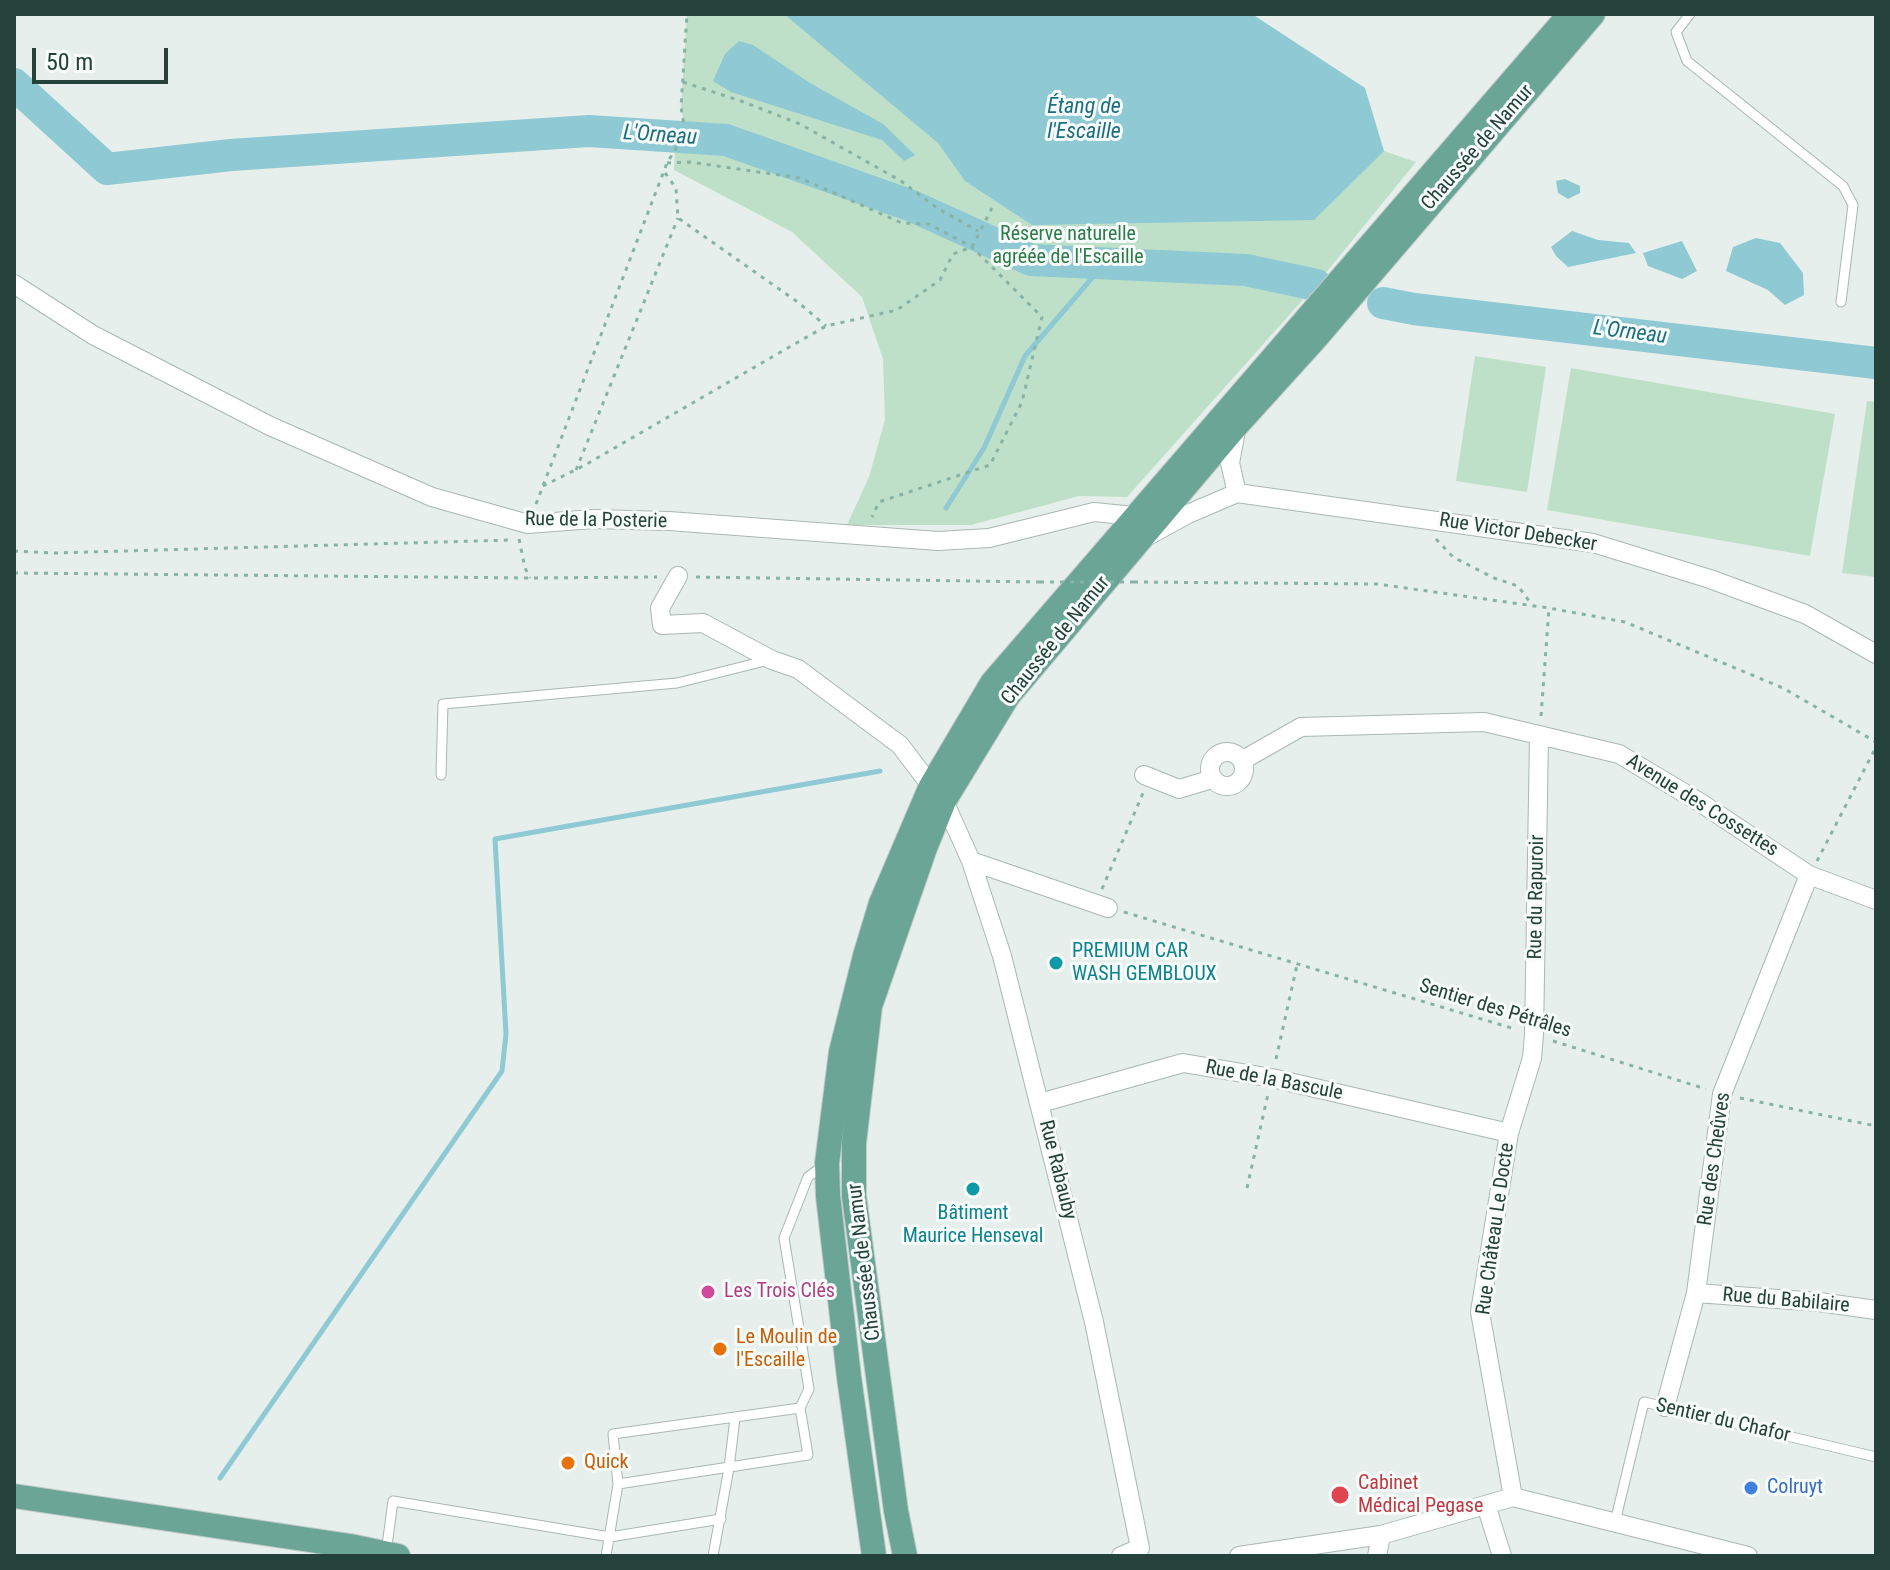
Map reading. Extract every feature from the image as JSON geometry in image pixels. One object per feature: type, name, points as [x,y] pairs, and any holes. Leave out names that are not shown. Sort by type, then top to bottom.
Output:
[{"type":"main road","name":"Chaussée de Namur","points":[[874,1556],[849,1377],[827,1163],[841,1052],[881,903],[992,683],[1237,425],[1366,251],[1570,14]]},
{"type":"main road","name":"Chaussée de Namur","points":[[1137,528],[1309,331],[1396,243],[1593,14]]},
{"type":"main road","name":"Chaussée de Namur","points":[[905,1556],[896,1511],[854,1196],[854,1143],[870,1006],[925,848],[938,793]]},
{"type":"main road","points":[[14,1496],[349,1551],[392,1555]]},
{"type":"street","name":"Rue de la Posterie","points":[[14,284],[93,335],[270,426],[432,497],[524,532],[593,519],[669,521],[938,541],[989,538],[1094,512],[1137,528]]},
{"type":"street","points":[[1137,528],[1188,514],[1237,493],[1230,463],[1237,425]]},
{"type":"street","name":"Rue Victor Debecker","points":[[1237,493],[1593,543],[1710,579],[1805,614],[1876,654]]},
{"type":"street","name":"Rue Rabauby","points":[[678,576],[660,608],[662,625],[703,623],[772,660],[798,669],[900,745],[938,793],[971,861],[1002,956],[1040,1103],[1146,1552]]},
{"type":"street","name":"Avenue des Cossettes","points":[[1147,776],[1179,789],[1212,779],[1228,787],[1243,778],[1243,760],[1301,727],[1484,722],[1619,754],[1701,803],[1809,875],[1876,900]]},
{"type":"street","name":"Rue du Rapuroir","points":[[1532,1058],[1539,737]]},
{"type":"street","points":[[1212,779],[1209,770],[1214,747],[1232,751],[1243,760]]},
{"type":"street","points":[[971,861],[1102,906]]},
{"type":"street","name":"Rue des Cheûves","points":[[1665,1407],[1696,1293],[1722,1094],[1809,875]]},
{"type":"street","name":"Rue Château Le Docte","points":[[1513,1497],[1480,1312],[1509,1133],[1532,1058]]},
{"type":"street","name":"Rue de la Bascule","points":[[1040,1103],[1183,1063],[1272,1078],[1509,1133]]},
{"type":"street","name":"Rue du Babilaire","points":[[1696,1293],[1819,1302],[1876,1310]]},
{"type":"street","points":[[1239,1556],[1381,1535],[1513,1497],[1748,1556]]},
{"type":"street","points":[[1486,1505],[1502,1556]]},
{"type":"street","points":[[1377,1556],[1381,1535]]},
{"type":"street","points":[[1121,1556],[1146,1552]]},
{"type":"lane","points":[[1690,14],[1676,32],[1687,61],[1843,186],[1853,205],[1841,302]]},
{"type":"lane","points":[[441,775],[443,704],[677,683],[772,660]]},
{"type":"lane","points":[[618,1484],[808,1455],[800,1408],[809,1389],[784,1238],[808,1177],[827,1163]]},
{"type":"lane","name":"Sentier du Chafor","points":[[1615,1522],[1644,1402],[1876,1457]]},
{"type":"lane","points":[[606,1556],[618,1484],[613,1434],[800,1408]]},
{"type":"lane","points":[[713,1556],[735,1418]]},
{"type":"lane","points":[[392,1555],[393,1501],[610,1537],[721,1519]]},
{"type":"path","points":[[530,578],[525,568],[524,532],[684,126],[681,107],[687,14]]},
{"type":"path","points":[[683,82],[800,124],[901,181],[937,208],[978,231]]},
{"type":"path","points":[[667,163],[690,162],[800,178],[902,223],[929,224],[972,247],[1042,317],[1022,402],[990,465],[879,502],[863,535]]},
{"type":"path","points":[[576,470],[678,218],[676,188],[664,172]]},
{"type":"path","points":[[543,487],[826,326],[897,310],[940,280],[953,254],[972,247],[992,208]]},
{"type":"path","points":[[678,218],[799,303],[826,326]]},
{"type":"path","points":[[1416,518],[1453,557],[1494,578],[1518,586],[1532,605]]},
{"type":"path","points":[[14,551],[54,553],[524,532]]},
{"type":"path","points":[[14,573],[1377,584],[1532,605],[1625,622],[1783,688],[1876,744],[1809,875]]},
{"type":"path","points":[[1066,590],[1076,578]]},
{"type":"path","points":[[1110,591],[1120,579]]},
{"type":"path","points":[[1539,737],[1549,608]]},
{"type":"path","points":[[1102,906],[1147,776]]},
{"type":"path","name":"Sentier des Pétrâles","points":[[1102,906],[1722,1094],[1876,1126]]},
{"type":"path","points":[[1247,1188],[1297,965]]},
{"type":"green space","name":"Réserve naturelle agréée de l'Escaille","points":[[687,14],[1163,14],[1384,151],[1416,162],[1316,285],[1127,497],[1079,496],[971,525],[847,525],[869,477],[885,420],[883,359],[862,297],[792,232],[674,170],[675,150],[684,126],[681,107]]},
{"type":"green space","points":[[1475,356],[1546,367],[1527,492],[1456,481]]},
{"type":"green space","points":[[1571,368],[1835,414],[1810,556],[1547,510]]},
{"type":"green space","points":[[1867,401],[1876,402],[1876,577],[1842,573]]},
{"type":"water","name":"Étang de l'Escaille","points":[[784,14],[1252,14],[1365,88],[1384,151],[1314,220],[1032,225],[965,181],[938,143]]},
{"type":"water","points":[[739,41],[753,45],[810,83],[883,124],[915,155],[904,161],[882,140],[731,92],[713,81],[725,54]]},
{"type":"water","points":[[1565,179],[1580,186],[1580,193],[1568,199],[1558,193],[1556,181]]},
{"type":"water","points":[[1572,231],[1598,240],[1629,243],[1636,253],[1568,267],[1551,247]]},
{"type":"water","points":[[1756,238],[1780,243],[1803,273],[1804,295],[1785,305],[1768,290],[1726,271],[1733,247]]},
{"type":"water","points":[[1682,241],[1697,271],[1682,279],[1648,266],[1643,253]]},
{"type":"waterway","name":"L'Orneau","points":[[14,84],[107,169],[231,155],[589,131],[726,140],[912,206],[1031,260],[1246,270],[1316,285]]},
{"type":"waterway","points":[[946,508],[984,448],[1025,356],[1104,264]]},
{"type":"waterway","name":"L'Orneau","points":[[1383,303],[1876,363]]},
{"type":"waterway","points":[[220,1478],[502,1071],[506,1034],[495,839],[880,771]]},
{"type":"place","name":"PREMIUM CAR WASH GEMBLOUX","points":[[1056,963]]},
{"type":"place","name":"Bâtiment Maurice Henseval","points":[[973,1189]]},
{"type":"place","name":"Les Trois Clés","points":[[708,1292]]},
{"type":"place","name":"Le Moulin de l'Escaille","points":[[720,1349]]},
{"type":"place","name":"Quick","points":[[568,1463]]},
{"type":"place","name":"Colruyt","points":[[1751,1488]]},
{"type":"place","name":"Cabinet Médical Pegase","points":[[1340,1495]]}]
